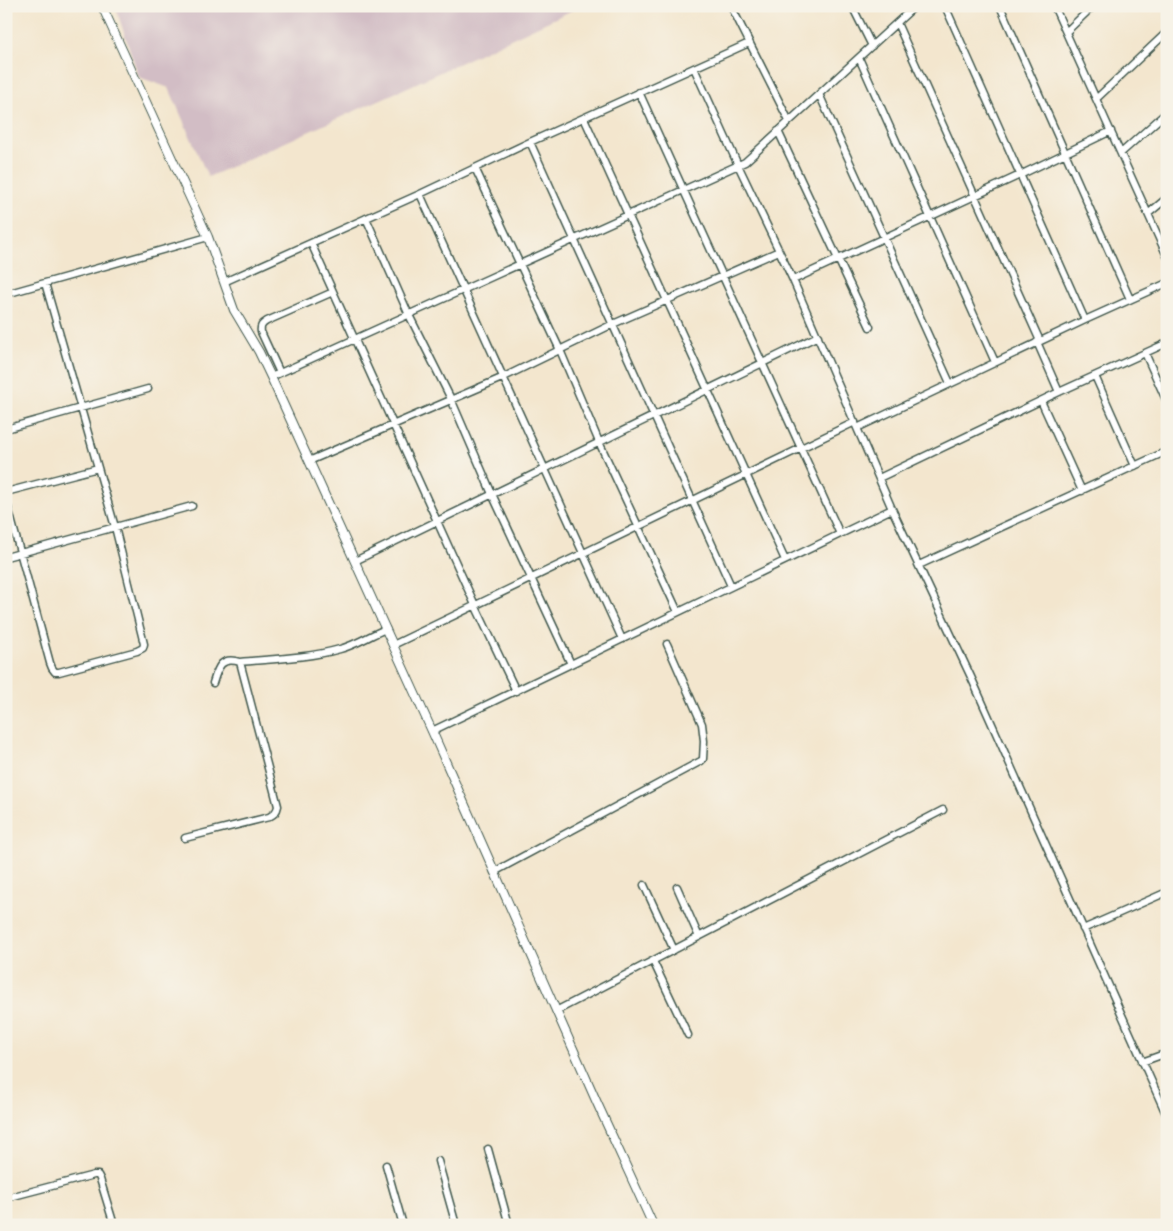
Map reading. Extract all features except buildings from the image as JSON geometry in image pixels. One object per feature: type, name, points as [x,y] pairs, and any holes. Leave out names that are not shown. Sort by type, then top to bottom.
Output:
[{"type":"street","points":[[102,6],[208,237],[234,310],[259,352],[271,377],[432,731],[652,1225]]},
{"type":"street","points":[[730,6],[789,121]]},
{"type":"street","points":[[852,6],[872,46]]},
{"type":"street","points":[[271,377],[738,166],[751,158],[915,6]]},
{"type":"street","points":[[945,6],[1085,320]]},
{"type":"street","points":[[1000,6],[1130,300]]},
{"type":"street","points":[[1054,6],[1167,256]]},
{"type":"street","points":[[1066,32],[1093,6]]},
{"type":"street","points":[[897,23],[975,195],[1059,392]]},
{"type":"street","points":[[1096,99],[1167,32]]},
{"type":"street","points":[[224,282],[420,194],[748,42]]},
{"type":"street","points":[[859,58],[995,362]]},
{"type":"street","points":[[694,68],[738,166],[793,280],[878,478],[971,677],[1167,1116]]},
{"type":"street","points":[[639,92],[840,534]]},
{"type":"street","points":[[819,94],[950,383]]},
{"type":"street","points":[[1121,154],[1167,112]]},
{"type":"street","points":[[584,118],[785,560]]},
{"type":"street","points":[[778,131],[870,327]]},
{"type":"street","points":[[793,280],[1111,131]]},
{"type":"street","points":[[530,142],[731,586]]},
{"type":"street","points":[[475,168],[560,350],[638,527],[678,612]]},
{"type":"street","points":[[420,194],[622,639]]},
{"type":"street","points":[[1148,213],[1167,198]]},
{"type":"street","points":[[366,218],[409,314],[451,399],[492,494],[571,664]]},
{"type":"street","points":[[6,294],[208,237]]},
{"type":"street","points":[[312,243],[354,340],[516,691]]},
{"type":"street","points":[[309,461],[504,377],[613,324],[779,251]]},
{"type":"street","points":[[393,645],[801,448],[950,383],[1167,283]]},
{"type":"street","points":[[6,500],[50,663],[55,672],[143,648],[144,644],[115,527],[45,284]]},
{"type":"street","points":[[280,373],[260,328],[261,326],[267,321],[333,292]]},
{"type":"street","points":[[355,561],[818,336]]},
{"type":"street","points":[[878,478],[1167,343]]},
{"type":"street","points":[[1145,353],[1167,402]]},
{"type":"street","points":[[1094,376],[1135,466]]},
{"type":"street","points":[[6,429],[148,389]]},
{"type":"street","points":[[1041,401],[1082,490]]},
{"type":"street","points":[[919,565],[1167,452]]},
{"type":"street","points":[[6,492],[98,468]]},
{"type":"street","points":[[6,557],[192,506]]},
{"type":"street","points":[[432,731],[892,509]]},
{"type":"street","points":[[213,683],[218,669],[224,662],[232,659],[240,662],[320,653],[354,644],[386,629]]},
{"type":"street","points":[[494,872],[703,759],[702,724],[667,644]]},
{"type":"street","points":[[185,838],[269,817],[277,811],[278,806],[240,662]]},
{"type":"street","points":[[556,1011],[943,810]]},
{"type":"street","points":[[644,885],[674,950]]},
{"type":"street","points":[[677,887],[699,937]]},
{"type":"street","points":[[1083,929],[1167,892]]},
{"type":"street","points":[[652,961],[688,1035]]},
{"type":"street","points":[[1142,1062],[1167,1052]]},
{"type":"street","points":[[488,1149],[509,1225]]},
{"type":"street","points":[[438,1161],[456,1225]]},
{"type":"street","points":[[386,1165],[403,1225]]},
{"type":"street","points":[[6,1198],[98,1175],[114,1225]]},
{"type":"shaded area","points":[[115,6],[581,6],[408,87],[208,177],[169,88],[139,77]]}]
